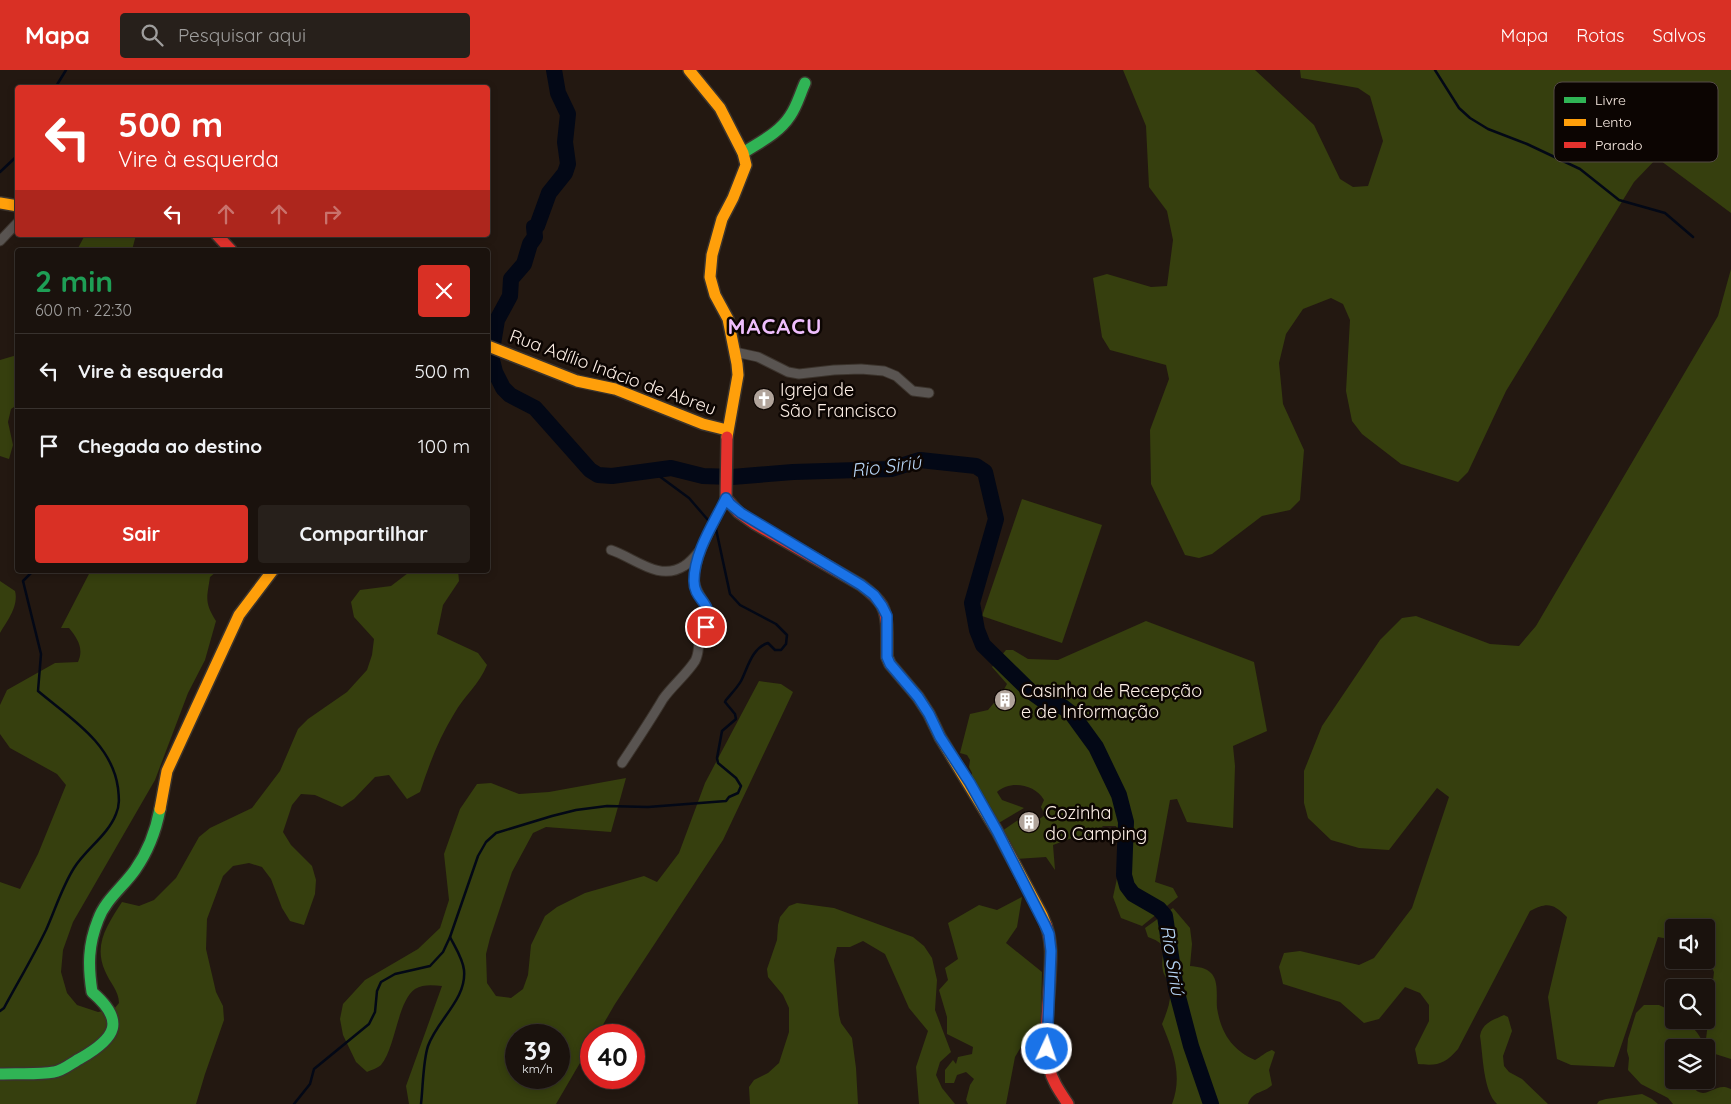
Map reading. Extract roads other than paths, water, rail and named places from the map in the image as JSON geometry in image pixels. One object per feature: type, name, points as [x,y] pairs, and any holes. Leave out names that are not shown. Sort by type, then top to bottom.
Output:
[{"type":"street","points":[[622,763],[664,699],[694,661],[698,653],[700,639],[706,627],[709,613],[697,592],[694,582],[702,549],[726,498],[728,465],[727,430],[738,375],[736,352],[728,319],[715,295],[710,276],[712,255],[722,219],[733,198],[746,165],[743,154],[720,108],[689,70]]},
{"type":"street","points":[[743,154],[774,134],[784,125],[805,83]]},
{"type":"street","points":[[0,203],[15,206]]},
{"type":"street","points":[[0,241],[15,225]]},
{"type":"street","points":[[219,237],[229,248]]},
{"type":"street","name":"Rua Adílio Inácio de Abreu","points":[[490,347],[577,381],[615,389],[703,424],[727,430]]},
{"type":"street","points":[[736,352],[758,357],[788,372],[799,374],[861,369],[884,372],[896,376],[913,391],[929,393]]},
{"type":"street","points":[[726,498],[741,513],[861,585],[874,595],[882,606],[887,616],[887,657],[890,664],[918,697],[929,714],[940,737],[970,783],[1002,839],[1042,915],[1049,934],[1051,951],[1047,1049],[1049,1068],[1056,1086],[1068,1104]]},
{"type":"street","points":[[611,550],[664,573],[686,565],[702,549]]},
{"type":"street","points":[[0,1074],[56,1072],[99,1048],[113,1030],[113,1020],[105,1003],[92,992],[90,980],[88,959],[98,919],[110,899],[135,870],[146,850],[158,819],[167,771],[239,616],[271,573]]},
{"type":"waterway","points":[[57,85],[66,70]]},
{"type":"waterway","name":"Rio Siriú","points":[[554,70],[558,93],[568,114],[565,142],[568,164],[565,173],[549,193],[537,226],[534,227],[535,237],[530,244],[524,264],[511,279],[510,296],[497,320],[491,356],[495,372],[503,388],[510,395],[535,408],[590,470],[598,475],[612,476],[671,468],[703,476],[732,477],[793,472],[891,469],[920,460],[976,466],[985,472],[996,519],[972,603],[977,630],[983,645],[1030,691],[1044,701],[1063,707],[1072,714],[1096,747],[1119,795],[1126,822],[1124,875],[1127,886],[1133,894],[1159,909],[1165,916],[1176,989],[1191,1046],[1211,1104]]},
{"type":"waterway","points":[[1435,70],[1459,108],[1470,118],[1488,129],[1554,157]]},
{"type":"waterway","points":[[0,172],[15,158]]},
{"type":"waterway","points":[[1565,162],[1580,169],[1619,200],[1665,213],[1693,237]]},
{"type":"waterway","points":[[651,470],[689,498],[708,520]]},
{"type":"waterway","points":[[294,1104],[310,1084],[314,1069],[369,1024],[375,1012],[377,991],[381,982],[395,974],[430,966],[443,952],[478,856],[486,842],[496,833],[576,810],[607,806],[648,807],[726,801],[729,797],[738,793],[741,786],[736,778],[718,763],[717,758],[722,731],[736,719],[735,714],[725,702],[739,684],[758,649],[768,643],[775,650],[781,650],[786,644],[787,635],[776,624],[740,605],[730,594],[716,529]]},
{"type":"waterway","points":[[0,1011],[4,1008],[41,940],[70,875],[79,861],[108,829],[119,804],[114,772],[98,745],[76,722],[38,691],[41,654],[23,581],[31,573]]},
{"type":"waterway","points":[[421,1104],[424,1066],[428,1046],[432,1036],[456,1000],[464,981],[462,962],[450,937]]},
{"type":"place","name":"Igreja de São Francisco","points":[[764,399]]},
{"type":"place","name":"Casinha de Recepção e de Informação","points":[[1005,700]]},
{"type":"place","name":"Cozinha do Camping","points":[[1029,822]]},
{"type":"district","name":"MACACU","points":[[775,326]]}]
